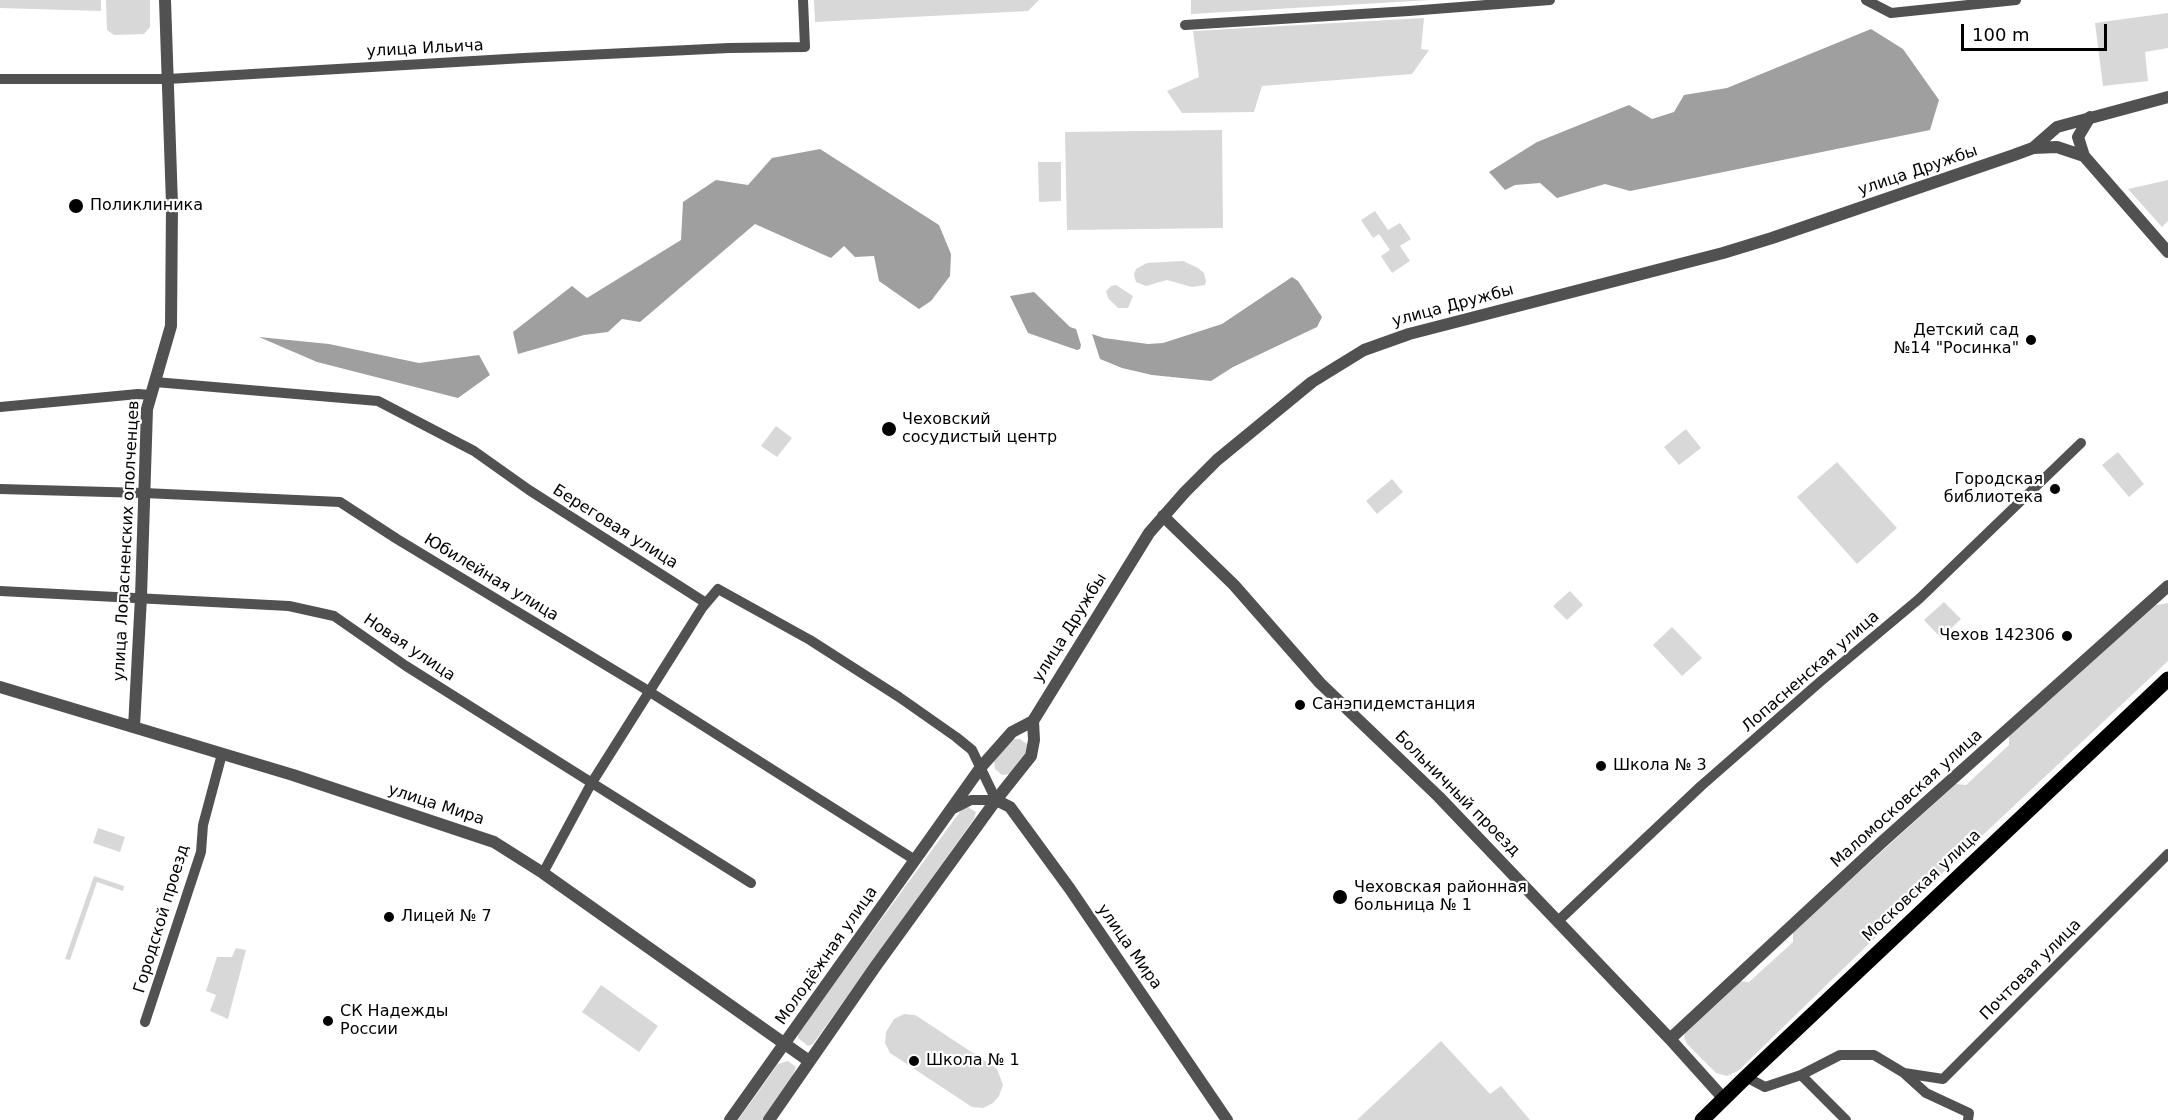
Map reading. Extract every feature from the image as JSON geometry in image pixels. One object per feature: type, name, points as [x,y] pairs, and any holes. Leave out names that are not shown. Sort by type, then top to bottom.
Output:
[{"type":"main road","name":"Московская улица","points":[[1702,1120],[2168,679]]},
{"type":"street","name":"улица Лопасненских ополченцев","points":[[134,727],[147,409],[171,326],[172,204],[165,0]]},
{"type":"street","name":"улица Ильича","points":[[0,79],[168,79],[524,58],[805,47],[803,0]]},
{"type":"street","points":[[1185,25],[1419,11],[1504,2],[1550,0]]},
{"type":"street","points":[[1866,0],[1891,13],[2016,0]]},
{"type":"street","name":"улица Дружбы","points":[[2033,147],[2057,127],[2168,97]]},
{"type":"street","points":[[2090,117],[2078,137],[2084,156],[2168,252]]},
{"type":"street","name":"улица Дружбы","points":[[981,767],[1012,732],[1033,721],[1149,533],[1185,492],[1217,460],[1312,382],[1364,350],[1435,326],[1773,238],[2033,147],[2057,147],[2084,156]]},
{"type":"street","name":"Береговая улица","points":[[155,382],[378,400],[474,451],[530,490],[706,603]]},
{"type":"street","points":[[0,406],[138,394],[150,395]]},
{"type":"street","name":"Лопасненская улица","points":[[1557,921],[1701,786],[1919,599],[2081,443]]},
{"type":"street","name":"Юбилейная улица","points":[[0,489],[340,502],[649,692],[915,860]]},
{"type":"street","name":"Больничный проезд","points":[[1163,516],[1234,585],[1320,683],[1439,797],[1670,1039],[1724,1099]]},
{"type":"street","name":"Маломосковская улица","points":[[1670,1039],[1882,842],[2168,586]]},
{"type":"street","points":[[543,873],[591,784],[706,603],[718,589],[810,640],[956,737],[972,750],[996,800]]},
{"type":"street","name":"Новая улица","points":[[0,591],[289,606],[334,616],[406,666],[751,884]]},
{"type":"street","name":"улица Мира","points":[[0,687],[222,754],[494,842],[543,873],[809,1061]]},
{"type":"street","name":"улица Дружбы","points":[[996,800],[1031,756],[1034,740],[1033,721]]},
{"type":"street","name":"Городской проезд","points":[[146,1022],[201,852],[203,825],[222,754]]},
{"type":"street","name":"Молодёжная улица","points":[[730,1120],[955,807],[981,767]]},
{"type":"street","points":[[955,807],[971,800],[996,800]]},
{"type":"street","points":[[769,1120],[996,800]]},
{"type":"street","name":"улица Мира","points":[[996,800],[1010,807],[1070,889],[1227,1120]]},
{"type":"street","points":[[955,807],[974,804],[978,809],[979,823]]},
{"type":"street","name":"Почтовая улица","points":[[1904,1073],[1943,1079],[2168,854]]},
{"type":"street","name":"Почтовая улица","points":[[1746,1077],[1765,1087],[1801,1075],[1840,1055],[1874,1055],[1904,1073],[1926,1093],[1969,1113],[1968,1120]]},
{"type":"street","points":[[1801,1075],[1846,1120]]},
{"type":"shaded area","points":[[0,0],[101,0],[101,11],[0,8]]},
{"type":"shaded area","points":[[106,0],[150,0],[150,27],[144,34],[114,35],[107,30]]},
{"type":"shaded area","points":[[814,0],[1039,0],[1028,11],[815,22]]},
{"type":"shaded area","points":[[1191,0],[1431,0],[1191,14]]},
{"type":"shaded area","points":[[2168,13],[2168,48],[2145,52],[2148,81],[2103,86],[2095,23]]},
{"type":"shaded area","points":[[1424,18],[1421,49],[1429,50],[1412,74],[1262,86],[1254,112],[1182,113],[1167,91],[1199,77],[1193,31]]},
{"type":"shaded area","points":[[1871,29],[1903,49],[1939,100],[1930,130],[1630,191],[1605,184],[1557,198],[1540,183],[1515,185],[1505,190],[1489,172],[1537,142],[1629,105],[1652,119],[1674,112],[1684,95],[1727,88]]},
{"type":"shaded area","points":[[1222,130],[1223,228],[1067,230],[1065,132]]},
{"type":"shaded area","points":[[820,149],[939,225],[951,254],[950,276],[931,301],[919,309],[879,281],[874,256],[855,257],[844,246],[831,258],[755,224],[640,322],[622,319],[608,332],[584,335],[518,354],[513,332],[572,286],[587,298],[681,240],[683,202],[716,180],[748,185],[772,158]]},
{"type":"shaded area","points":[[1038,162],[1061,162],[1061,201],[1039,202]]},
{"type":"shaded area","points":[[2168,180],[2168,221],[2162,227],[2128,189]]},
{"type":"shaded area","points":[[1375,211],[1388,230],[1400,223],[1411,239],[1400,246],[1410,261],[1392,273],[1381,256],[1390,250],[1379,234],[1373,238],[1361,220]]},
{"type":"shaded area","points":[[1183,261],[1204,273],[1205,285],[1192,287],[1167,280],[1146,286],[1136,282],[1134,274],[1136,269],[1147,263]]},
{"type":"shaded area","points":[[1292,277],[1298,281],[1322,317],[1317,327],[1233,367],[1211,381],[1152,375],[1122,368],[1100,359],[1092,334],[1104,338],[1148,344],[1163,343],[1222,324]]},
{"type":"shaded area","points":[[1116,285],[1133,296],[1128,308],[1118,308],[1108,298],[1106,291]]},
{"type":"shaded area","points":[[1034,292],[1070,327],[1076,329],[1080,349],[1077,350],[1028,333],[1010,296]]},
{"type":"shaded area","points":[[259,337],[329,344],[419,363],[479,355],[490,375],[458,398],[317,362]]},
{"type":"shaded area","points":[[776,426],[792,438],[777,457],[761,446]]},
{"type":"shaded area","points":[[1686,429],[1701,448],[1679,465],[1664,447]]},
{"type":"shaded area","points":[[2118,452],[2144,484],[2129,497],[2102,465]]},
{"type":"shaded area","points":[[1837,462],[1897,528],[1857,564],[1797,497]]},
{"type":"shaded area","points":[[1392,479],[1403,492],[1377,514],[1366,501]]},
{"type":"shaded area","points":[[1570,591],[1583,605],[1567,620],[1553,606]]},
{"type":"shaded area","points":[[1944,602],[1961,619],[1941,638],[1924,620]]},
{"type":"shaded area","points":[[2168,603],[2168,661],[1917,897],[1738,1071],[1727,1076],[1716,1073],[1687,1044],[1684,1037],[1686,1030],[1739,981],[1749,982],[1793,942],[1793,932],[1956,784],[1966,785],[2009,745],[2009,735],[2156,605]]},
{"type":"shaded area","points":[[1672,627],[1702,658],[1682,676],[1653,645]]},
{"type":"shaded area","points":[[1020,739],[1027,744],[1026,753],[1010,774],[1002,775],[995,769],[994,761],[1011,740]]},
{"type":"shaded area","points":[[968,807],[976,812],[974,819],[813,1044],[808,1046],[798,1038],[798,1033],[962,809]]},
{"type":"shaded area","points":[[98,828],[125,837],[120,852],[93,843]]},
{"type":"shaded area","points":[[94,876],[124,886],[123,891],[97,882],[70,960],[65,959]]},
{"type":"shaded area","points":[[236,948],[246,950],[228,1019],[210,1011],[216,995],[206,991],[217,957],[232,957]]},
{"type":"shaded area","points":[[601,985],[658,1026],[639,1052],[582,1012]]},
{"type":"shaded area","points":[[904,1014],[915,1015],[997,1069],[1003,1085],[999,1096],[993,1103],[983,1108],[972,1107],[890,1053],[885,1043],[886,1032],[894,1019]]},
{"type":"shaded area","points":[[1441,1041],[1490,1094],[1501,1086],[1530,1120],[1357,1120]]},
{"type":"shaded area","points":[[788,1061],[796,1067],[791,1080],[763,1120],[738,1120],[778,1064]]},
{"type":"place","name":"Поликлиника","points":[[76,206]]},
{"type":"place","name":"Детский сад №14 \"Росинка\"","points":[[2031,340]]},
{"type":"place","name":"Чеховский сосудистый центр","points":[[889,429]]},
{"type":"place","name":"Городская библиотека","points":[[2055,489]]},
{"type":"place","name":"Чехов 142306","points":[[2067,636]]},
{"type":"place","name":"Санэпидемстанция","points":[[1300,705]]},
{"type":"place","name":"Школа № 3","points":[[1601,766]]},
{"type":"place","name":"Чеховская районная больница № 1","points":[[1340,897]]},
{"type":"place","name":"Лицей № 7","points":[[389,917]]},
{"type":"place","name":"СК Надежды России","points":[[328,1021]]},
{"type":"place","name":"Школа № 1","points":[[914,1061]]}]
